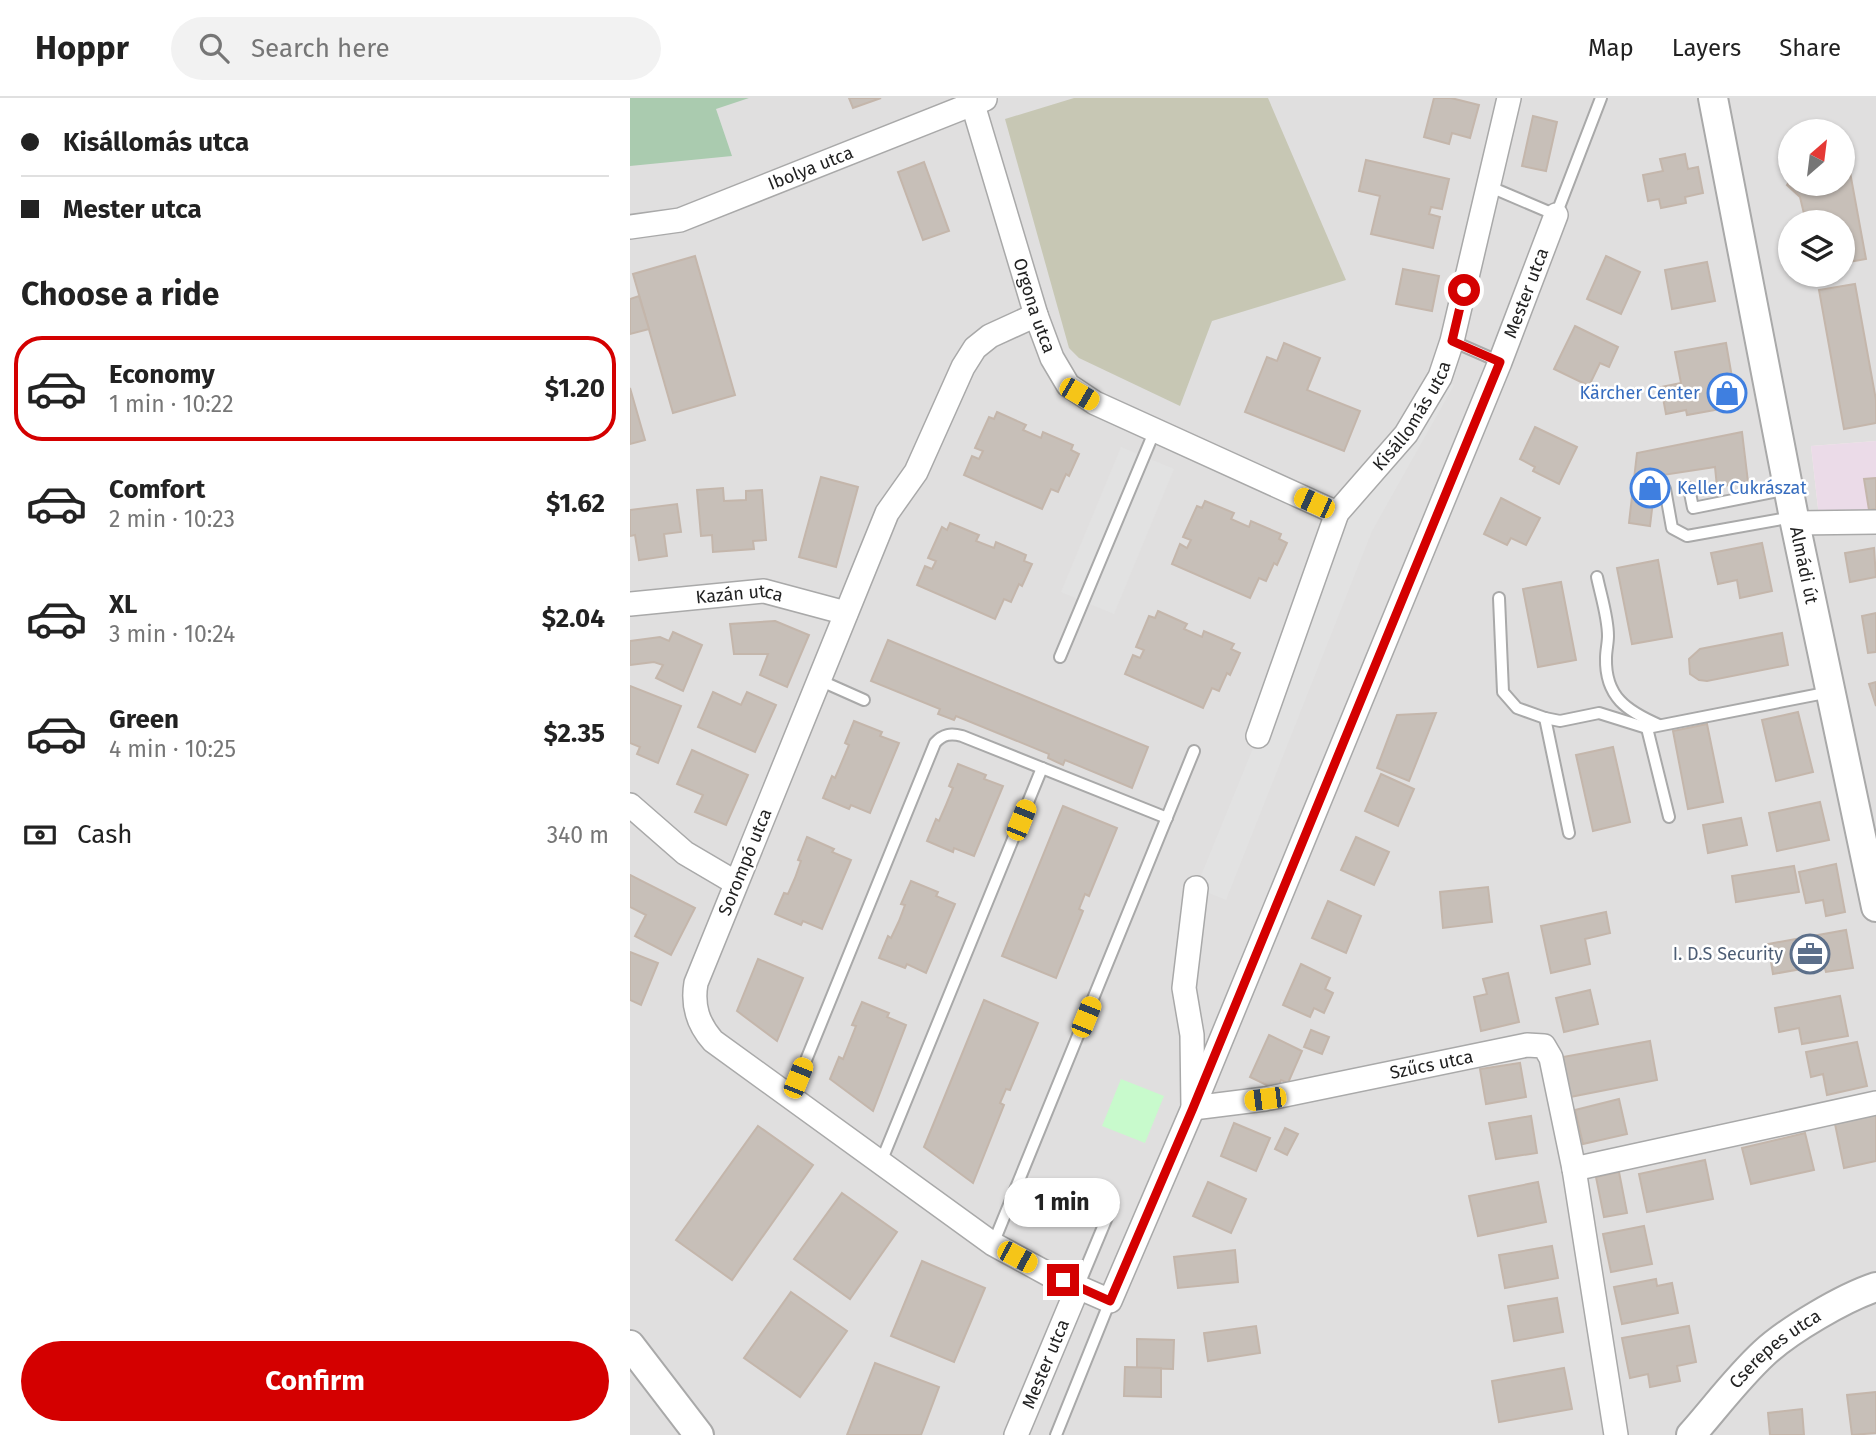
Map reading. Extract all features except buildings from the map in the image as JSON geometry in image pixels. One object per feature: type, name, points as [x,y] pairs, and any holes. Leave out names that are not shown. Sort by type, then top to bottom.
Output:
[{"type":"street","name":"Kisállomás utca","points":[[1337,513],[1406,434],[1440,377],[1452,341],[1509,98]]},
{"type":"street","name":"Almádi út","points":[[1713,98],[1794,520],[1876,906]]},
{"type":"street","name":"Ibolya utca","points":[[630,227],[680,220],[977,100]]},
{"type":"street","name":"Orgona utca","points":[[977,100],[1035,315],[1052,358],[1068,385],[1095,403],[1337,513]]},
{"type":"street","name":"Mester utca","points":[[1110,1301],[1193,1108],[1500,362],[1556,215]]},
{"type":"street","name":"Sorompó utca","points":[[1035,315],[990,336],[975,348],[916,472],[882,523],[696,983],[695,1007],[704,1031],[713,1041],[993,1244],[1078,1287]]},
{"type":"street","points":[[1258,736],[1337,513]]},
{"type":"street","points":[[1794,520],[1876,522]]},
{"type":"street","name":"Kazán utca","points":[[630,604],[764,591],[846,613]]},
{"type":"street","points":[[630,805],[685,853],[736,883]]},
{"type":"street","name":"Mester utca","points":[[1193,1108],[1192,1035],[1184,988],[1196,888]]},
{"type":"street","name":"Szűcs utca","points":[[1193,1108],[1265,1099],[1527,1045],[1544,1046],[1550,1058],[1574,1169],[1616,1435]]},
{"type":"street","points":[[1574,1169],[1876,1103]]},
{"type":"street","name":"Mester utca","points":[[1017,1435],[1078,1287]]},
{"type":"street","points":[[1078,1287],[1110,1301]]},
{"type":"street","name":"Cserepes utca","points":[[1691,1435],[1764,1353],[1803,1325],[1852,1297],[1876,1287]]},
{"type":"street","points":[[630,1345],[699,1435]]},
{"type":"lane","points":[[1488,187],[1556,215],[1601,98]]},
{"type":"lane","points":[[1452,341],[1500,362]]},
{"type":"lane","points":[[1060,657],[1155,430]]},
{"type":"lane","points":[[1689,488],[1693,508],[1788,489]]},
{"type":"lane","points":[[1665,489],[1672,528],[1687,536],[1794,520]]},
{"type":"lane","points":[[1597,577],[1608,635],[1606,676],[1611,690],[1638,716],[1659,725]]},
{"type":"lane","points":[[1499,598],[1503,692],[1517,708],[1545,718],[1560,721],[1599,713],[1647,728],[1830,692]]},
{"type":"lane","points":[[818,680],[864,700]]},
{"type":"lane","points":[[1545,718],[1569,833]]},
{"type":"lane","points":[[1647,728],[1668,817]]},
{"type":"lane","points":[[791,1097],[935,743],[940,737],[953,734],[1167,818]]},
{"type":"lane","points":[[993,1244],[1194,751]]},
{"type":"lane","points":[[881,1162],[1042,768]]},
{"type":"lane","points":[[1078,1287],[1113,1203]]},
{"type":"lane","points":[[1056,1435],[1110,1301]]},
{"type":"shaded area","points":[[630,98],[1876,98],[1876,441],[1811,446],[1821,535],[1876,534],[1876,1435],[630,1435]]},
{"type":"shaded area","points":[[1074,98],[1268,98],[1346,280],[1212,321],[1180,406],[1079,358],[1069,348],[1005,119]]},
{"type":"shaded area","points":[[1440,377],[1454,385],[1372,531],[1226,900],[1196,888],[1258,736],[1337,513]]},
{"type":"shaded area","points":[[1876,441],[1876,534],[1821,535],[1811,446]]},
{"type":"shaded area","points":[[1121,447],[1174,469],[1114,614],[1061,592]]},
{"type":"green space","points":[[630,98],[749,98],[716,109],[732,156],[630,166]]},
{"type":"green space","points":[[1121,1079],[1164,1096],[1145,1143],[1102,1126]]},
{"type":"place","name":"Kärcher Center","points":[[1727,393]]},
{"type":"place","name":"Keller Cukrászat","points":[[1650,488]]},
{"type":"place","name":"I. D.S Security","points":[[1810,954]]},
{"type":"route","points":[[1063,1280],[1110,1301],[1193,1108],[1500,362],[1452,341],[1464,290]]}]
